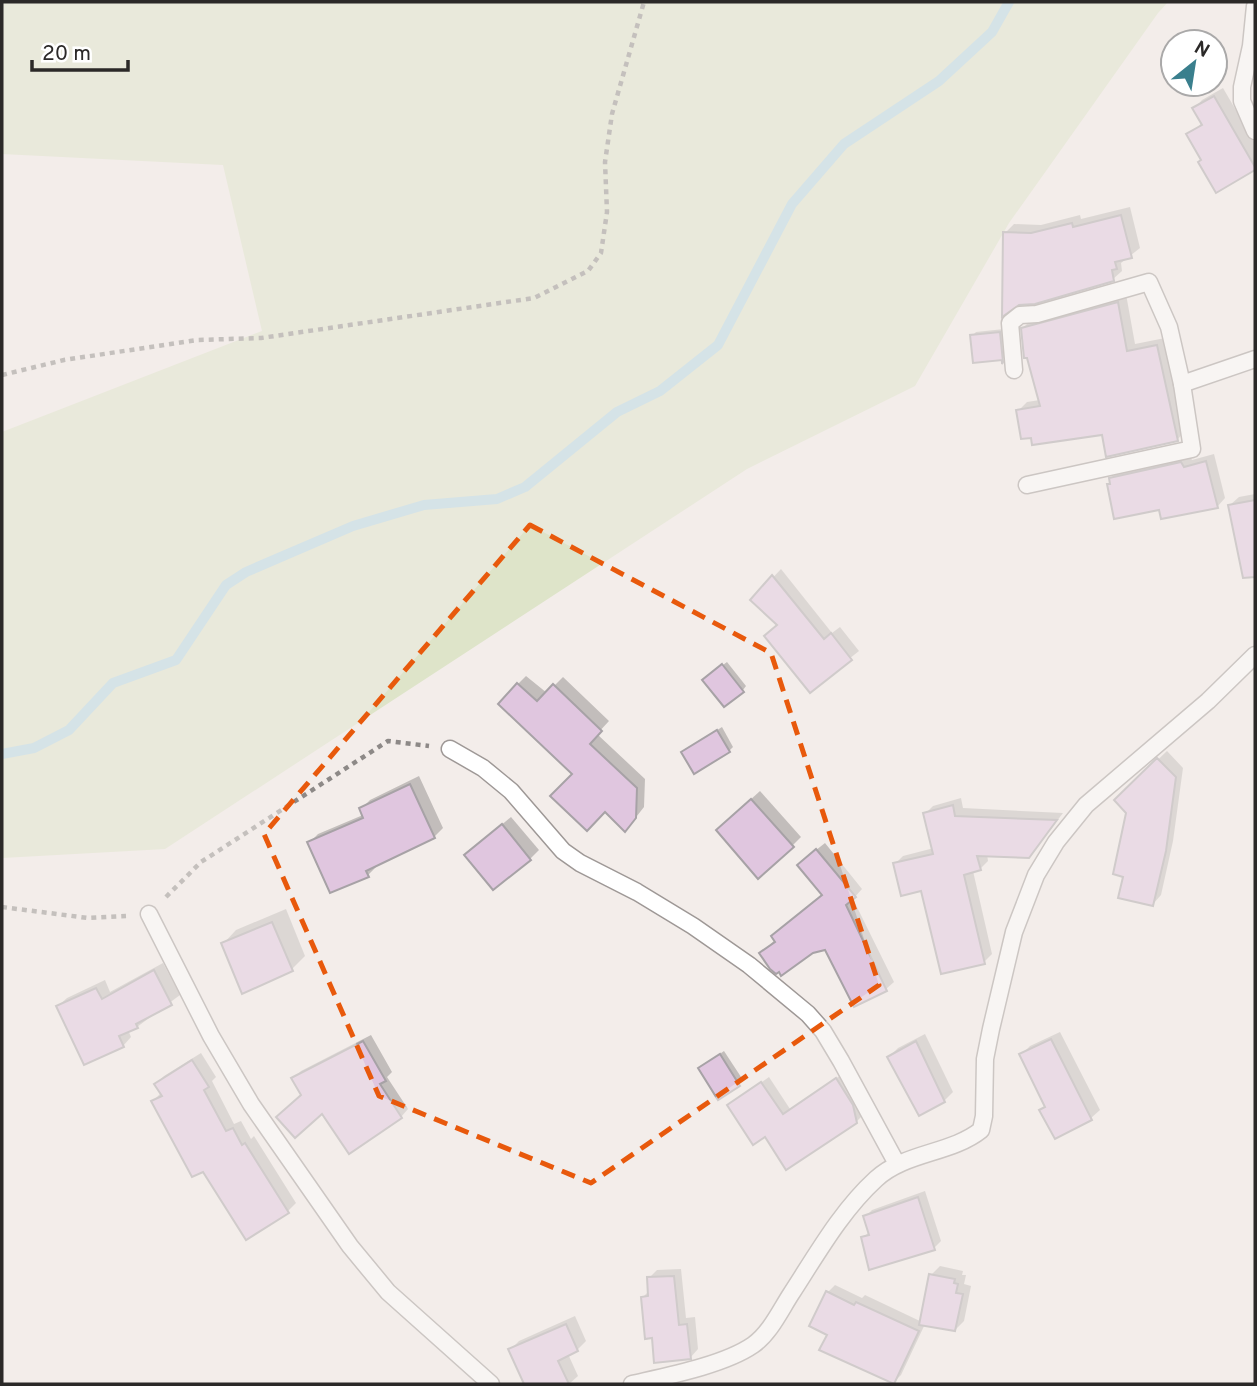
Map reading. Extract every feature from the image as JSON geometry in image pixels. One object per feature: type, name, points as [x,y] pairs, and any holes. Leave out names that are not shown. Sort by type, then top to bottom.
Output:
[{"type":"lane","points":[[1255,6],[1241,101],[1255,131]]},
{"type":"lane","points":[[1014,370],[1010,323],[1020,315],[1037,314],[1149,282],[1168,327],[1182,384],[1192,449],[1027,485]]},
{"type":"lane","points":[[1182,384],[1255,359]]},
{"type":"lane","points":[[632,1384],[733,1356],[754,1344],[773,1322],[843,1215],[873,1182],[897,1164],[935,1152],[981,1130],[984,1116],[985,1059],[1004,973],[1024,901],[1036,875],[1056,842],[1086,805],[1209,701],[1255,655]]},
{"type":"lane","points":[[450,749],[482,768],[511,791],[563,851],[693,926],[749,965],[808,1014],[841,1061],[897,1164]]},
{"type":"lane","points":[[149,914],[211,1036],[245,1092],[350,1246],[388,1292],[491,1384]]},
{"type":"path","points":[[2,375],[64,360],[197,340],[261,338],[534,298],[588,271],[601,253],[607,212],[605,162],[612,114],[644,2]]},
{"type":"path","points":[[2,907],[89,918],[149,914],[201,862],[388,741],[450,749]]},
{"type":"highlighted area","points":[[530,525],[771,653],[879,985],[591,1183],[379,1096],[264,834]]},
{"type":"green space","points":[[2,2],[1168,2],[1009,223],[915,386],[747,469],[165,849],[2,858],[2,432],[262,331],[223,165],[2,154]]},
{"type":"building","points":[[1215,98],[1255,170],[1216,193],[1186,134],[1202,125],[1192,108]]},
{"type":"building","points":[[1121,215],[1132,258],[1115,262],[1117,269],[1112,270],[1114,281],[1035,304],[1019,305],[1002,317],[1003,232],[1031,233],[1072,223],[1073,227]]},
{"type":"building","points":[[1118,302],[1127,351],[1157,345],[1178,441],[1106,457],[1102,435],[1032,445],[1031,438],[1021,439],[1016,410],[1040,406],[1027,358],[1024,358],[1021,328]]},
{"type":"building","points":[[1000,332],[1003,362],[1002,364],[1002,360],[973,363],[970,335]]},
{"type":"building","points":[[1206,461],[1218,508],[1161,519],[1159,510],[1114,519],[1107,484],[1110,484],[1109,478],[1181,462],[1184,467]]},
{"type":"building","points":[[1255,500],[1255,577],[1243,578],[1228,505]]},
{"type":"building","points":[[772,575],[824,639],[831,633],[852,660],[810,693],[764,636],[777,625],[750,600]]},
{"type":"building","points":[[722,664],[744,692],[724,707],[702,680]]},
{"type":"building","points":[[517,683],[537,701],[553,684],[602,731],[590,744],[637,788],[636,818],[625,832],[605,812],[587,831],[550,796],[572,774],[498,704]]},
{"type":"building","points":[[717,730],[730,752],[694,774],[681,752]]},
{"type":"building","points":[[1157,758],[1176,777],[1166,851],[1153,906],[1118,898],[1123,877],[1113,874],[1126,813],[1114,800]]},
{"type":"building","points":[[410,784],[435,838],[366,871],[369,877],[330,893],[307,842],[363,818],[359,808]]},
{"type":"building","points":[[751,799],[794,847],[758,879],[716,830]]},
{"type":"building","points":[[953,805],[955,816],[1057,820],[1029,858],[977,856],[981,870],[964,875],[985,964],[941,974],[921,891],[901,896],[893,863],[933,854],[923,813]]},
{"type":"building","points":[[502,824],[531,860],[493,890],[464,855]]},
{"type":"building","points":[[816,849],[856,897],[846,905],[887,991],[854,1007],[825,950],[813,953],[781,976],[779,972],[776,974],[770,969],[759,953],[775,942],[771,936],[822,895],[797,865]]},
{"type":"building","points":[[272,922],[293,971],[242,994],[221,943]]},
{"type":"building","points":[[154,970],[172,1005],[136,1024],[138,1028],[119,1036],[124,1047],[84,1065],[56,1006],[96,988],[102,999]]},
{"type":"building","points":[[1051,1039],[1092,1120],[1055,1139],[1039,1110],[1045,1107],[1019,1054]]},
{"type":"building","points":[[363,1041],[386,1081],[380,1084],[402,1118],[349,1154],[322,1114],[295,1138],[276,1117],[301,1095],[291,1078]]},
{"type":"building","points":[[916,1041],[945,1102],[919,1116],[887,1057]]},
{"type":"building","points":[[720,1054],[740,1086],[718,1100],[698,1068]]},
{"type":"building","points":[[192,1060],[209,1087],[204,1090],[226,1131],[233,1128],[242,1145],[245,1143],[289,1213],[246,1240],[203,1172],[192,1177],[151,1101],[162,1096],[154,1084]]},
{"type":"building","points":[[836,1078],[853,1105],[857,1123],[786,1170],[765,1137],[753,1145],[727,1105],[761,1082],[783,1114]]},
{"type":"building","points":[[918,1197],[935,1250],[869,1270],[861,1237],[869,1235],[863,1216]]},
{"type":"building","points":[[929,1274],[955,1279],[954,1283],[958,1284],[956,1293],[963,1294],[955,1331],[919,1325]]},
{"type":"building","points":[[674,1276],[679,1325],[687,1324],[691,1359],[654,1363],[652,1338],[645,1339],[641,1297],[648,1296],[647,1277]]},
{"type":"building","points":[[826,1291],[919,1331],[894,1384],[819,1350],[827,1335],[809,1326]]},
{"type":"building","points":[[566,1324],[578,1351],[558,1361],[569,1384],[524,1384],[508,1349]]},
{"type":"waterway","points":[[2,754],[34,748],[69,730],[113,683],[176,660],[226,585],[246,572],[353,526],[424,505],[497,499],[525,487],[617,412],[660,391],[718,345],[792,204],[844,144],[939,81],[992,32],[1009,2]]}]
